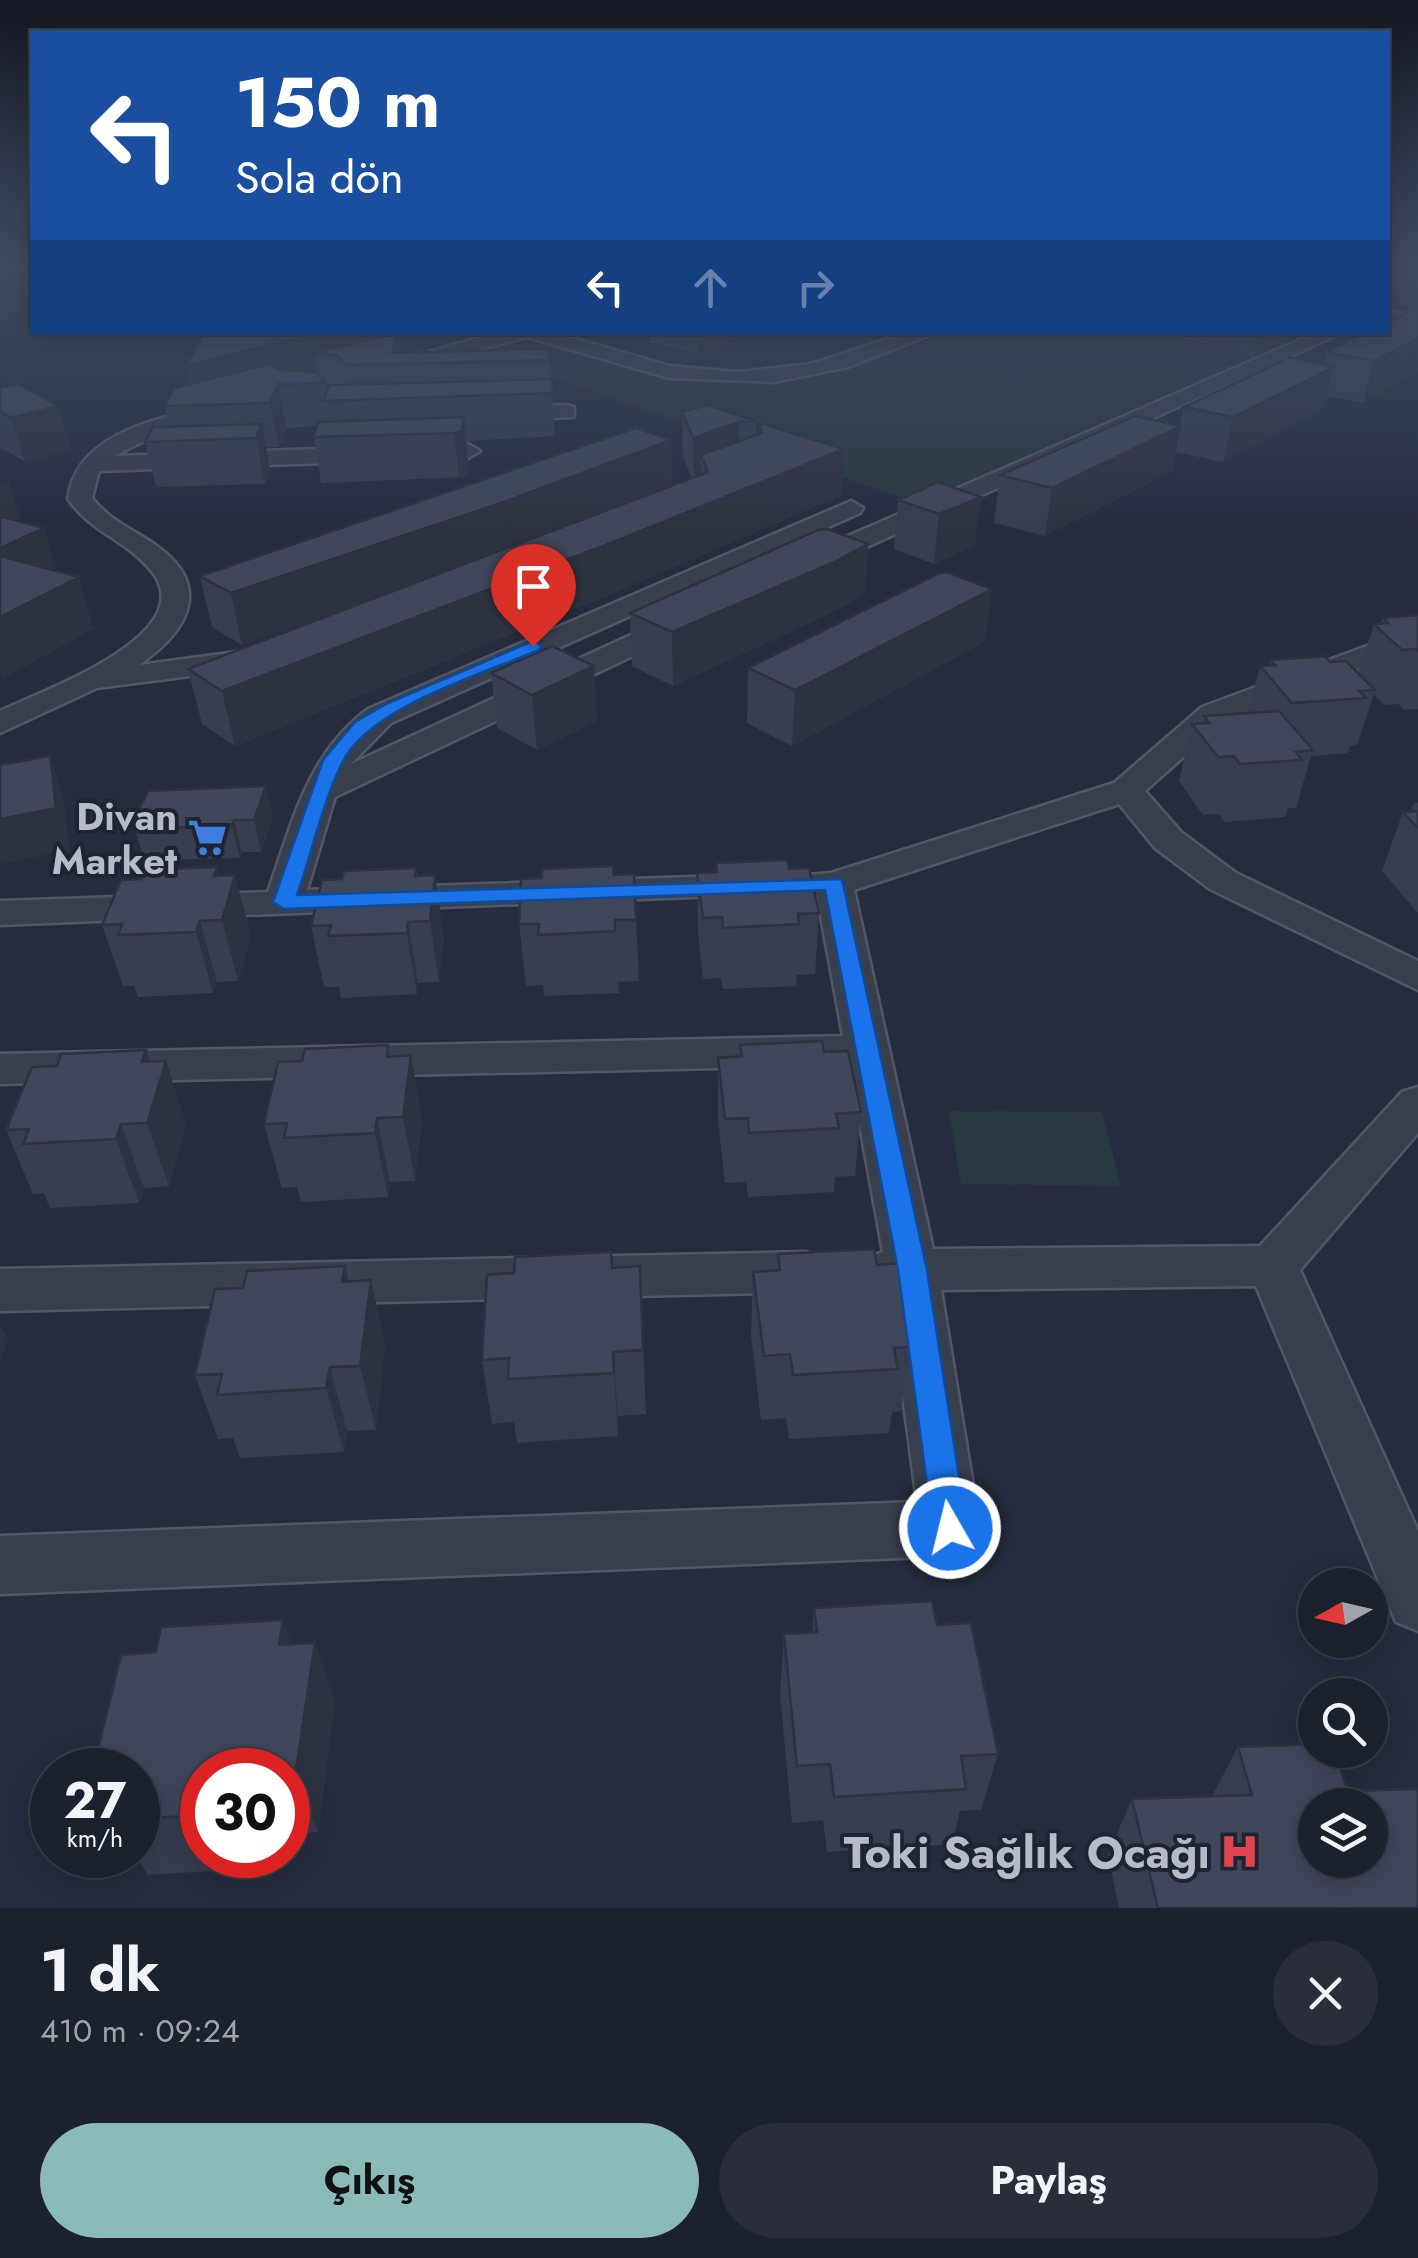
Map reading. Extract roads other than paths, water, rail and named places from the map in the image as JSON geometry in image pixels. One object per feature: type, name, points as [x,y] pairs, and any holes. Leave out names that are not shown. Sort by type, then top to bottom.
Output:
[{"type":"street","points":[[372,371],[445,352]]},
{"type":"street","points":[[587,352],[625,366],[708,377],[811,370],[867,352]]},
{"type":"street","points":[[785,574],[1294,352]]},
{"type":"street","points":[[0,722],[156,638],[175,614],[176,592],[162,564],[96,522],[80,498],[84,474],[112,449],[150,430],[244,404]]},
{"type":"street","points":[[471,414],[566,412]]},
{"type":"street","points":[[94,464],[468,452]]},
{"type":"street","points":[[980,487],[1019,501]]},
{"type":"street","points":[[284,902],[333,760],[362,726],[392,708],[851,508]]},
{"type":"street","points":[[320,791],[714,608]]},
{"type":"street","points":[[0,913],[834,884],[1126,790],[1213,714],[1418,636]]},
{"type":"street","points":[[84,680],[262,658],[281,650]]},
{"type":"street","points":[[1126,790],[1168,840],[1223,881],[1418,977]]},
{"type":"street","points":[[0,1565],[950,1528],[912,1270],[834,884]]},
{"type":"street","points":[[0,1068],[870,1050]]},
{"type":"street","points":[[0,1290],[1274,1266],[1418,1103]]},
{"type":"street","points":[[1274,1266],[1418,1601]]},
{"type":"place","name":"Divan Market","points":[[207,838]]},
{"type":"place","name":"Toki Sağlık Ocağı","points":[[1240,1852]]}]
